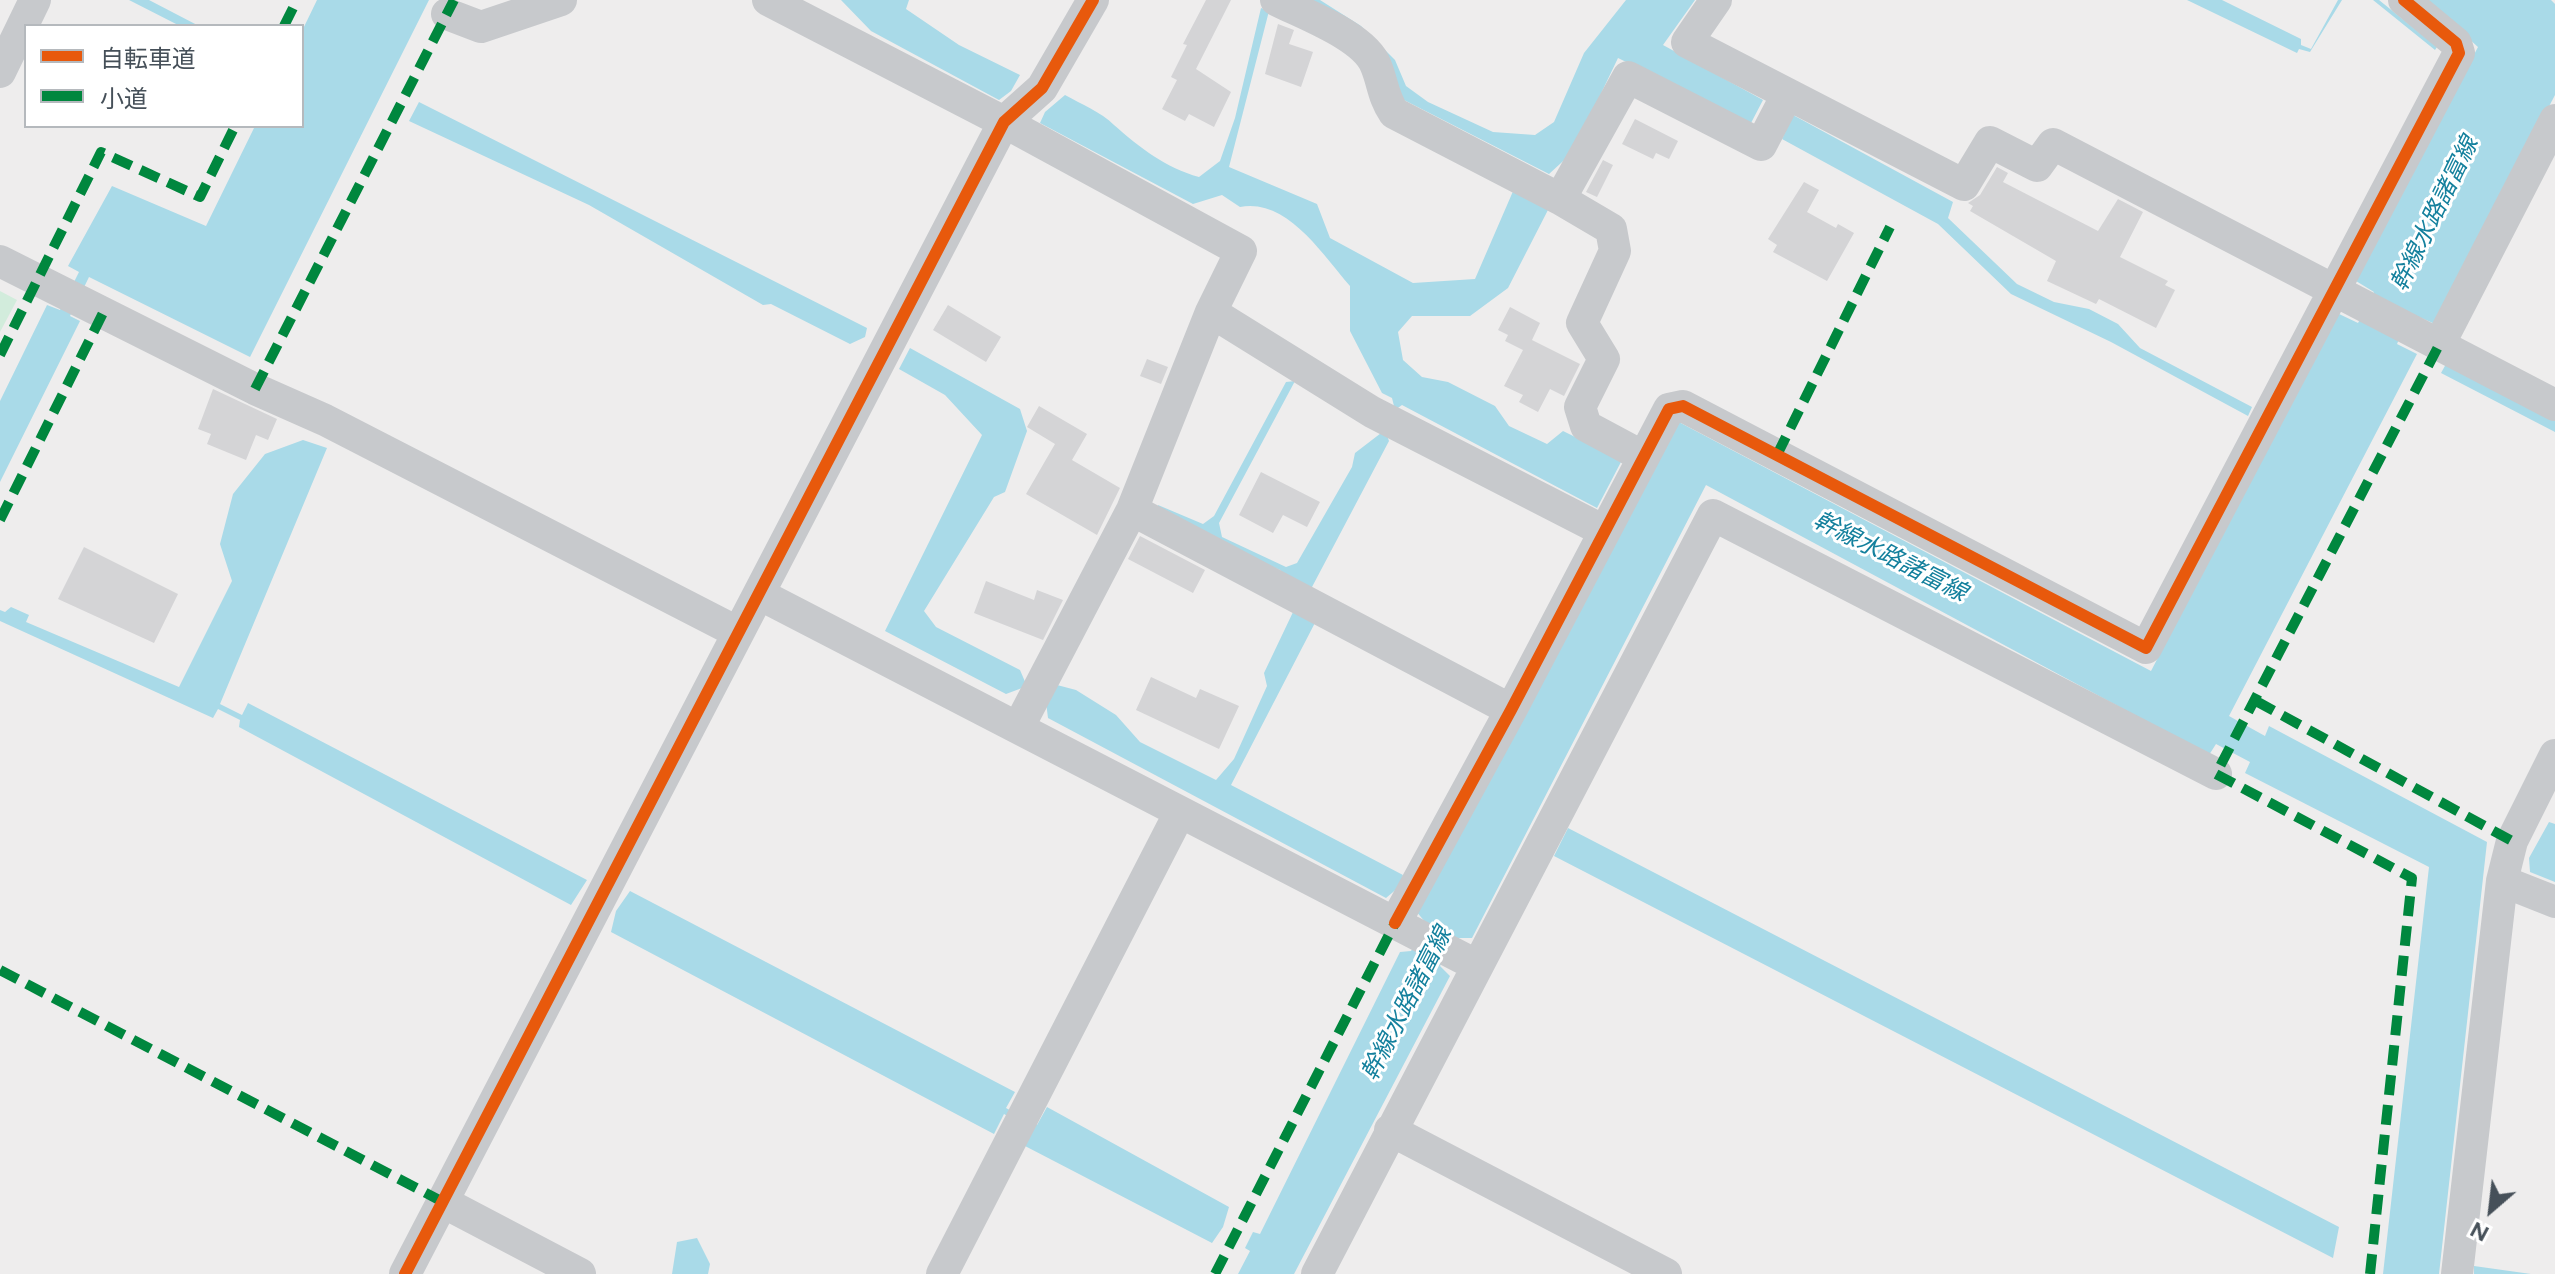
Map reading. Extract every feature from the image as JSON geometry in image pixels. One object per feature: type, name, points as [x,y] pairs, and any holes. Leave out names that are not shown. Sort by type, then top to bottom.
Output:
[{"type":"street","points":[[0,72],[35,0]]},
{"type":"street","points":[[447,14],[481,27],[561,0]]},
{"type":"street","points":[[768,0],[1004,122],[1241,251],[1211,312],[1132,510],[1018,728]]},
{"type":"street","points":[[405,1274],[1004,122],[1042,88],[1093,0]]},
{"type":"street","points":[[1276,0],[1361,46],[1376,63],[1384,98],[1394,113],[1560,199],[1611,229],[1615,251],[1582,323],[1604,359],[1580,407],[1586,426],[1642,456]]},
{"type":"street","points":[[1716,0],[1687,42],[1964,185],[1990,142],[2037,166],[2053,144],[2555,405]]},
{"type":"street","points":[[1404,928],[1511,710],[1669,409],[1683,406],[2146,648],[2347,298],[2459,53],[2456,43],[2404,0]]},
{"type":"street","points":[[1560,199],[1628,77],[1761,145],[1787,95]]},
{"type":"street","points":[[2439,345],[2555,120]]},
{"type":"street","points":[[0,261],[255,389],[325,420],[737,632]]},
{"type":"street","points":[[1211,312],[1372,412],[1604,531]]},
{"type":"street","points":[[1132,510],[1511,710]]},
{"type":"street","points":[[1317,1274],[1390,1130],[1466,960],[1713,515],[2216,774]]},
{"type":"street","points":[[759,594],[1466,960]]},
{"type":"street","points":[[2457,1274],[2502,881],[2512,841],[2555,755]]},
{"type":"street","points":[[942,1274],[1180,812]]},
{"type":"street","points":[[2502,881],[2555,902]]},
{"type":"street","points":[[1390,1130],[1666,1274]]},
{"type":"street","points":[[443,1202],[580,1274]]},
{"type":"green space","points":[[0,291],[17,300],[0,332]]},
{"type":"water","points":[[129,0],[149,0],[195,24],[176,24]]},
{"type":"water","points":[[317,0],[429,0],[250,357],[89,277],[70,316],[80,321],[0,482],[0,401],[47,305],[60,310],[79,272],[68,266],[112,186],[206,226],[254,128],[304,128],[304,27]]},
{"type":"water","points":[[841,0],[909,0],[906,9],[959,45],[1020,75],[1011,91],[999,100],[871,31]]},
{"type":"water","points":[[1294,0],[1320,0],[1361,26],[1395,60],[1406,86],[1428,102],[1493,132],[1535,135],[1554,122],[1584,53],[1626,0],[1695,0],[1663,45],[1763,100],[1751,123],[1618,58],[1573,152],[1549,174],[1400,98]]},
{"type":"water","points":[[2187,0],[2222,0],[2301,39],[2301,45],[2311,49],[2338,0],[2342,0],[2310,52],[2299,49],[2297,53]]},
{"type":"water","points":[[2373,0],[2379,0],[2437,47],[2435,50]]},
{"type":"water","name":"幹線水路諸富線","points":[[2426,0],[2551,0],[2555,4],[2555,95],[2435,324],[2410,313],[2397,344],[2417,354],[2229,716],[2265,736],[2269,726],[2487,842],[2439,1274],[2383,1274],[2429,867],[2245,773],[2250,762],[2216,744],[2209,755],[1706,485],[1472,938],[1456,938],[1440,966],[1450,976],[1294,1274],[1238,1274],[1250,1251],[1245,1248],[1253,1232],[1260,1234],[1400,952],[1411,951],[1426,923],[1415,910],[1675,420],[2151,671],[2337,313],[2358,323],[2374,292],[2356,281],[2478,47]]},
{"type":"water","points":[[1261,8],[1269,11],[1229,167],[1317,204],[1330,238],[1413,283],[1475,279],[1514,189],[1549,208],[1508,288],[1470,316],[1412,316],[1398,332],[1403,360],[1422,377],[1448,382],[1495,406],[1509,426],[1547,444],[1563,431],[1622,460],[1597,508],[1402,405],[1395,410],[1392,398],[1382,393],[1350,331],[1350,286],[1302,231],[1288,220],[1257,206],[1240,207],[1222,195],[1193,204],[1040,123],[1045,112],[1065,95],[1103,116],[1154,156],[1199,177],[1220,161],[1235,118]]},
{"type":"water","points":[[419,102],[867,328],[865,337],[850,344],[771,304],[763,305],[589,205],[409,121]]},
{"type":"water","points":[[1793,115],[1953,202],[1948,218],[2017,284],[2054,302],[2089,309],[2118,324],[2140,348],[2252,407],[2248,416],[2111,342],[2011,294],[1938,224],[1782,139]]},
{"type":"water","points":[[910,348],[1020,409],[1027,431],[1005,492],[994,497],[924,611],[936,627],[1020,670],[1026,684],[1057,685],[1076,690],[1116,715],[1140,742],[1216,780],[1234,759],[1267,686],[1264,673],[1294,610],[1318,617],[1231,785],[1403,875],[1399,887],[1386,898],[1048,718],[1046,702],[1022,688],[1006,694],[885,631],[982,435],[945,395],[899,369]]},
{"type":"water","points":[[2446,364],[2555,419],[2555,432],[2441,373]]},
{"type":"water","points":[[1295,381],[1219,523],[1222,537],[1286,567],[1297,563],[1352,467],[1355,453],[1385,430],[1389,441],[1312,587],[1302,590],[1280,570],[1220,544],[1159,512],[1158,505],[1203,524],[1214,516],[1286,382]]},
{"type":"water","points":[[303,440],[327,448],[220,704],[242,715],[248,703],[587,880],[571,905],[239,727],[240,720],[218,709],[213,718],[0,621],[0,610],[5,612],[11,607],[29,615],[26,622],[179,687],[232,581],[220,544],[233,494],[265,454]]},
{"type":"water","points":[[2549,822],[2555,824],[2555,882],[2530,872],[2529,858]]},
{"type":"water","points":[[1568,828],[2339,1227],[2333,1258],[1554,856]]},
{"type":"water","points":[[630,891],[1015,1092],[1006,1108],[1037,1125],[1047,1107],[1229,1207],[1223,1227],[1212,1243],[1025,1146],[1032,1130],[1004,1114],[994,1134],[611,932],[616,911]]},
{"type":"water","points":[[697,1238],[710,1264],[708,1274],[672,1274],[677,1242]]},
{"type":"water","points":[[2474,1266],[2531,1274],[2474,1274]]},
{"type":"building","points":[[1206,0],[1231,0],[1196,69],[1231,92],[1214,127],[1189,114],[1185,121],[1162,109],[1177,80],[1171,77],[1187,45],[1183,44]]},
{"type":"building","points":[[1278,24],[1294,30],[1289,44],[1313,52],[1301,87],[1265,74]]},
{"type":"building","points":[[1635,119],[1678,141],[1669,159],[1656,153],[1653,159],[1622,144]]},
{"type":"building","points":[[1603,160],[1613,165],[1597,197],[1586,192]]},
{"type":"building","points":[[1997,167],[2008,173],[2003,182],[2098,231],[2118,199],[2143,212],[2120,257],[2168,281],[2165,285],[2175,290],[2156,328],[2099,299],[2096,304],[2047,281],[2056,261],[1970,211],[1973,206],[1968,203],[1980,195]]},
{"type":"building","points":[[1804,182],[1819,190],[1807,212],[1836,228],[1838,224],[1854,233],[1827,281],[1773,252],[1777,245],[1768,239]]},
{"type":"building","points":[[948,305],[1001,337],[986,362],[933,330]]},
{"type":"building","points":[[1510,307],[1540,323],[1532,340],[1580,364],[1564,396],[1550,389],[1538,412],[1519,402],[1523,395],[1504,386],[1523,350],[1505,341],[1508,335],[1498,330]]},
{"type":"building","points":[[1147,359],[1168,367],[1161,384],[1140,376]]},
{"type":"building","points":[[213,389],[277,419],[268,440],[256,435],[246,460],[207,444],[211,434],[198,429]]},
{"type":"building","points":[[1039,406],[1087,434],[1072,460],[1120,488],[1097,535],[1026,494],[1055,444],[1027,427]]},
{"type":"building","points":[[1261,472],[1320,502],[1307,527],[1283,515],[1273,533],[1239,515]]},
{"type":"building","points":[[1140,536],[1205,570],[1193,593],[1128,559]]},
{"type":"building","points":[[84,547],[178,594],[154,643],[58,599]]},
{"type":"building","points":[[986,581],[1034,600],[1037,590],[1063,600],[1043,640],[974,613]]},
{"type":"building","points":[[1151,677],[1196,698],[1200,689],[1239,706],[1219,749],[1136,710]]},
{"type":"marked path","points":[[285,24],[297,0]]},
{"type":"marked path","points":[[255,389],[454,0]]},
{"type":"marked path","points":[[0,355],[101,152],[200,197],[234,128]]},
{"type":"marked path","points":[[1777,455],[1890,227]]},
{"type":"marked path","points":[[0,520],[103,313]]},
{"type":"marked path","points":[[2370,1274],[2412,878],[2216,774],[2439,345]]},
{"type":"marked path","points":[[2256,701],[2512,841]]},
{"type":"marked path","points":[[1215,1274],[1395,923]]},
{"type":"marked path","points":[[0,970],[443,1202]]},
{"type":"cycle path","points":[[405,1274],[1004,122],[1042,88],[1093,0]]},
{"type":"cycle path","points":[[1395,923],[1669,409],[1683,406],[2146,648],[2459,53],[2456,43],[2404,0]]}]
